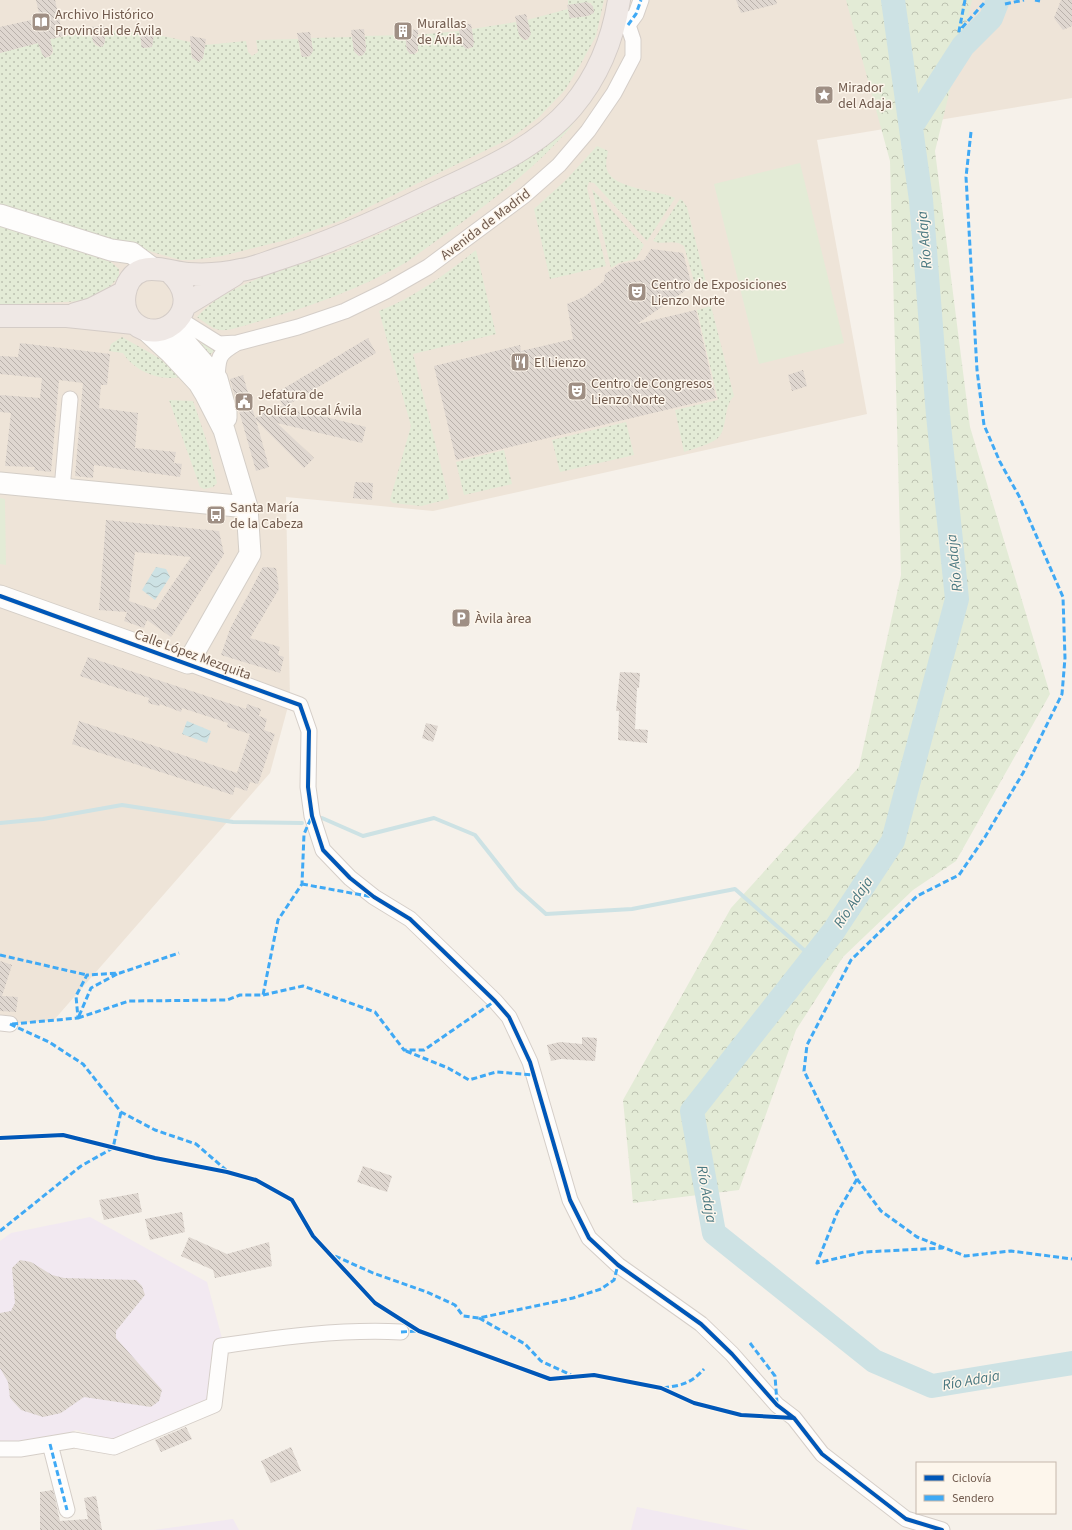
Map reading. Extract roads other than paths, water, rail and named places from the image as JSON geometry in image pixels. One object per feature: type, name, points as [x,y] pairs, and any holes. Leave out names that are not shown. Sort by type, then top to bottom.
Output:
[{"type":"highway","points":[[67,316],[92,309],[128,285],[141,271],[161,270],[205,274],[242,270],[317,246],[368,226],[496,164],[531,144],[552,127],[572,106],[592,80],[606,51],[622,11]]},
{"type":"highway","points":[[161,270],[180,281],[185,292],[179,316]]},
{"type":"highway","points":[[0,316],[67,316],[160,330],[242,270]]},
{"type":"highway","points":[[128,285],[125,309],[140,326]]},
{"type":"street","points":[[622,11],[636,14],[641,0]]},
{"type":"street","name":"Avenida de Madrid","points":[[179,316],[219,344],[237,343],[298,327],[344,311],[386,292],[428,268],[559,165],[588,131],[614,93],[633,56],[633,40],[622,11]]},
{"type":"street","points":[[0,214],[111,250],[132,253],[161,270]]},
{"type":"street","points":[[111,250],[128,285]]},
{"type":"street","points":[[179,316],[188,346],[217,379],[226,411],[224,430]]},
{"type":"street","points":[[140,326],[171,353],[199,383],[224,430],[247,507],[250,554],[188,664]]},
{"type":"street","name":"Avenida de Madrid","points":[[217,379],[217,363],[222,351],[237,343]]},
{"type":"street","points":[[62,489],[70,399]]},
{"type":"street","points":[[0,483],[247,507]]},
{"type":"street","name":"Calle López Mezquita","points":[[0,596],[300,705],[309,731],[308,787],[312,816],[323,850],[350,878],[374,898],[410,919],[496,1001],[508,1017],[530,1062],[570,1200],[590,1238],[618,1265],[701,1324],[732,1354],[777,1405],[794,1418],[822,1454],[906,1519],[942,1530]]},
{"type":"street","points":[[0,1449],[20,1449],[74,1440],[114,1447],[214,1405],[221,1346],[293,1336],[364,1330],[401,1332]]},
{"type":"street","points":[[50,1444],[67,1510]]},
{"type":"water","points":[[156,567],[166,569],[170,577],[155,600],[142,590]]},
{"type":"water","points":[[187,721],[211,731],[207,743],[182,734]]},
{"type":"waterway","name":"Río Adaja","points":[[893,0],[921,200],[938,415],[957,599],[893,841],[833,932],[692,1111],[714,1233],[874,1361],[932,1386],[1072,1363]]},
{"type":"waterway","name":"Río Adaja","points":[[911,127],[963,46],[991,18],[998,0]]},
{"type":"waterway","points":[[0,823],[43,819],[122,805],[233,822],[302,823]]},
{"type":"waterway","points":[[322,818],[363,836],[434,818],[475,835],[517,888],[546,914],[632,909],[735,889],[813,958]]},
{"type":"place","name":"Archivo Histórico Provincial de Ávila","points":[[41,22]]},
{"type":"place","name":"Murallas de Ávila","points":[[403,31]]},
{"type":"place","name":"Mirador del Adaja","points":[[824,95]]},
{"type":"place","name":"Centro de Exposiciones Lienzo Norte","points":[[637,292]]},
{"type":"place","name":"El Lienzo","points":[[520,362]]},
{"type":"place","name":"Centro de Congresos Lienzo Norte","points":[[577,391]]},
{"type":"place","name":"Jefatura de Policía Local Ávila","points":[[244,402]]},
{"type":"place","name":"Santa María de la Cabeza","points":[[216,515]]},
{"type":"place","name":"Àvila àrea","points":[[461,618]]}]
